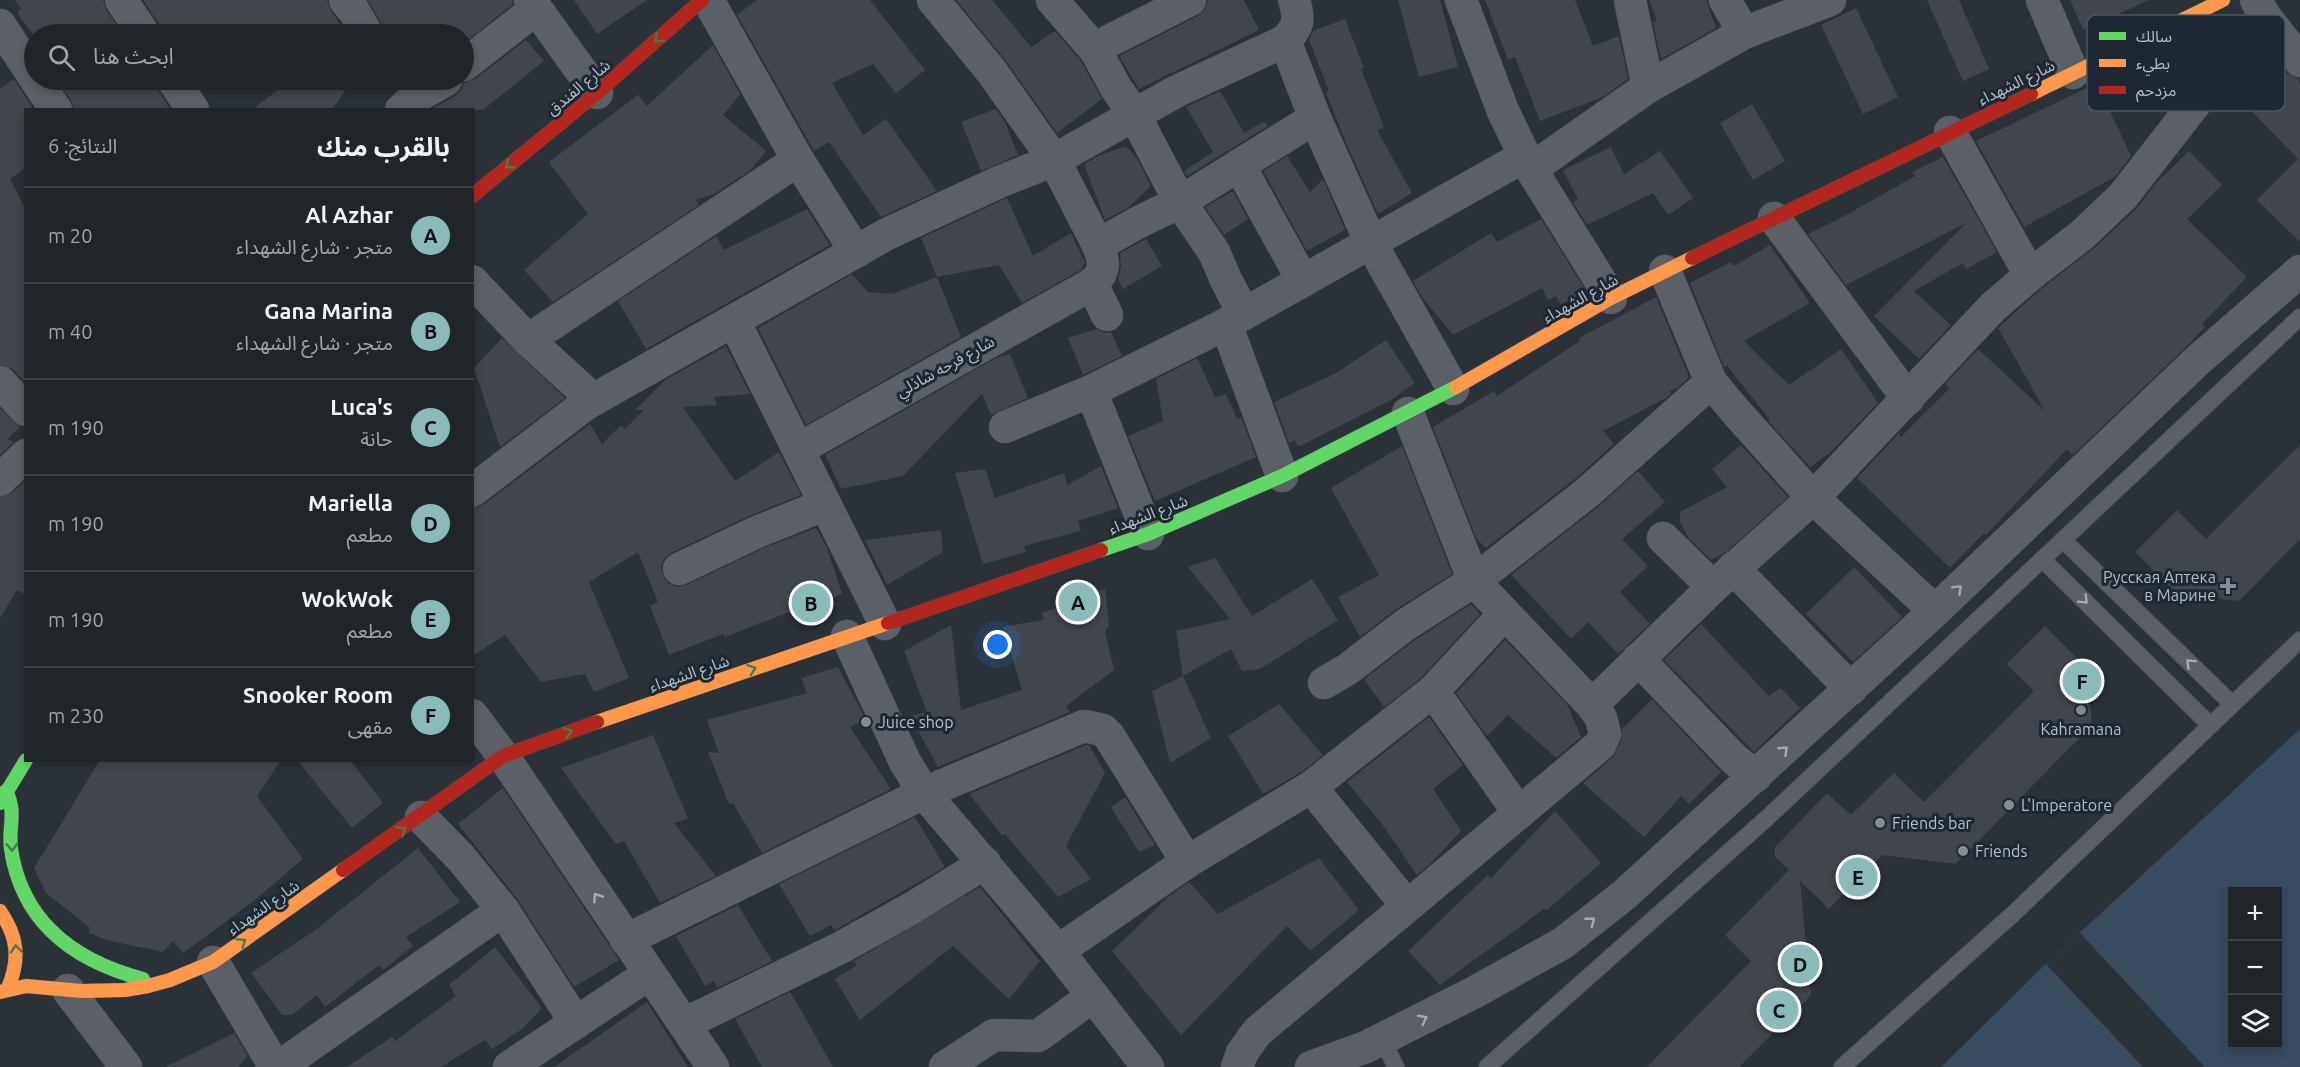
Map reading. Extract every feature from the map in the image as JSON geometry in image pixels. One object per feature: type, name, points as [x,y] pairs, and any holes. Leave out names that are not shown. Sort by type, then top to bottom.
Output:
[{"type":"street","points":[[121,0],[137,24]]},
{"type":"street","points":[[345,0],[361,24]]},
{"type":"street","name":"شارع الفندق","points":[[475,187],[597,93],[702,0]]},
{"type":"street","points":[[708,0],[798,160],[856,252]]},
{"type":"street","points":[[933,0],[992,72],[1054,160],[1098,245],[1104,268],[1102,274],[1092,284],[1107,315]]},
{"type":"street","points":[[1052,0],[1096,51],[1116,88],[1134,114],[1180,202],[1214,252],[1226,280],[1235,319],[1282,476]]},
{"type":"street","points":[[1096,51],[1107,42],[1190,0]]},
{"type":"street","points":[[474,489],[586,404],[887,234],[964,197],[1054,160],[1134,114],[1285,41],[1295,30],[1299,15],[1294,0]]},
{"type":"street","points":[[1461,0],[1503,111],[1528,163],[1611,298]]},
{"type":"street","points":[[1630,0],[1648,87]]},
{"type":"street","points":[[1725,0],[1744,33]]},
{"type":"street","points":[[1005,427],[1091,391],[1235,319],[1371,243],[1528,163],[1648,87],[1744,33],[1830,0]]},
{"type":"street","points":[[2042,0],[2073,73]]},
{"type":"street","name":"شارع الشهداء","points":[[2192,15],[2223,0]]},
{"type":"street","points":[[474,56],[533,4],[597,93]]},
{"type":"street","points":[[4,40],[24,65]]},
{"type":"street","points":[[1285,41],[1315,118],[1371,243],[1453,389]]},
{"type":"street","points":[[2285,41],[2300,61]]},
{"type":"street","name":"شارع الشهداء","points":[[4,990],[27,984],[68,990],[127,990],[172,980],[213,962],[421,817],[503,756],[561,734],[1148,534],[1282,476],[1453,389],[1611,298],[2087,66]]},
{"type":"street","points":[[43,90],[55,108]]},
{"type":"street","points":[[180,90],[192,108]]},
{"type":"street","points":[[409,99],[427,90]]},
{"type":"street","points":[[1592,705],[1723,578],[1813,498],[1994,307],[2030,275],[2082,235],[2123,196],[2185,111]]},
{"type":"street","points":[[1098,245],[1180,202],[1315,118]]},
{"type":"street","points":[[1950,132],[2030,275]]},
{"type":"street","points":[[528,340],[798,160]]},
{"type":"street","points":[[1239,165],[1303,281]]},
{"type":"street","points":[[1774,218],[1908,399]]},
{"type":"street","points":[[1665,271],[1711,382],[1813,498],[1935,611]]},
{"type":"street","points":[[1311,1067],[1355,1060],[1382,1039],[1473,993],[1563,943],[1624,895],[1935,611],[2197,361],[2300,271]]},
{"type":"street","points":[[474,283],[528,340],[585,392],[586,404]]},
{"type":"street","name":"شارع فرحه شاذلي","points":[[799,449],[1092,284]]},
{"type":"street","points":[[734,321],[885,624]]},
{"type":"street","points":[[0,382],[24,408]]},
{"type":"street","points":[[1324,683],[1348,669],[1405,625],[1474,581],[1588,492],[1711,382]]},
{"type":"street","points":[[1091,391],[1148,534]]},
{"type":"street","points":[[1237,1067],[1242,1053],[1257,1032],[1600,745],[1605,734],[1601,718],[1592,705],[1474,581],[1408,413]]},
{"type":"street","points":[[0,480],[24,456]]},
{"type":"street","points":[[679,569],[757,532],[825,505]]},
{"type":"street","points":[[1663,538],[1723,578],[1851,689]]},
{"type":"street","points":[[1058,951],[1187,862],[1311,787],[1433,691],[1496,623],[1508,618]]},
{"type":"street","points":[[847,636],[905,762],[924,793],[1058,951],[1148,1067]]},
{"type":"street","points":[[1638,659],[1734,759],[1756,776]]},
{"type":"street","points":[[1433,691],[1519,813]]},
{"type":"street","points":[[474,718],[503,756],[713,1067]]},
{"type":"street","points":[[626,940],[924,793],[1084,726],[1103,730],[1109,736],[1187,862]]},
{"type":"street","points":[[25,762],[2,793],[14,809],[10,847],[16,872],[25,895],[39,917],[55,936],[75,953],[97,965],[121,975],[146,980],[172,980]]},
{"type":"street","points":[[1311,787],[1407,906]]},
{"type":"street","points":[[421,817],[461,858],[503,910],[576,1023]]},
{"type":"street","points":[[684,1024],[842,947],[912,908],[985,863]]},
{"type":"street","points":[[213,962],[277,1067],[503,910]]},
{"type":"street","points":[[0,911],[9,923],[16,939],[18,956],[15,973],[4,990]]},
{"type":"street","points":[[509,1067],[649,974]]},
{"type":"street","points":[[68,990],[126,1067]]},
{"type":"street","points":[[945,1067],[994,1035],[1038,1036],[1093,996]]},
{"type":"lane","points":[[1487,1067],[1767,818],[2300,317]]},
{"type":"lane","points":[[2062,540],[2232,704]]},
{"type":"lane","points":[[2042,558],[2211,725]]},
{"type":"lane","points":[[1842,1067],[2013,914],[2300,640]]},
{"type":"lane","points":[[1382,1039],[1396,1067]]},
{"type":"water","points":[[2300,729],[2300,1067],[1941,1067],[2046,964]]},
{"type":"pier","points":[[2080,933],[2205,1067],[2143,1067],[2046,964]]},
{"type":"building","points":[[15,0],[103,0],[106,10],[116,24],[25,24],[17,13],[21,9]]},
{"type":"building","points":[[143,0],[327,0],[340,24],[159,24]]},
{"type":"building","points":[[368,0],[512,0],[513,4],[474,35],[474,24],[381,24]]},
{"type":"building","points":[[574,0],[647,0],[597,34]]},
{"type":"building","points":[[757,0],[870,0],[925,70],[896,93],[873,64],[832,83],[863,135],[886,119],[937,191],[881,217],[829,142],[814,151],[737,15]]},
{"type":"building","points":[[956,0],[992,0],[1031,47],[1055,31],[1081,61],[1102,99],[1057,133],[1006,61]]},
{"type":"building","points":[[1208,0],[1244,0],[1259,30],[1139,89],[1119,56],[1198,16],[1205,9]]},
{"type":"building","points":[[1398,0],[1440,0],[1458,67],[1419,77]]},
{"type":"building","points":[[1485,0],[1575,0],[1593,46],[1619,36],[1628,79],[1603,97],[1540,121],[1515,57],[1508,60]]},
{"type":"building","points":[[1649,0],[1706,0],[1716,28],[1661,59],[1653,23],[1657,21]]},
{"type":"building","points":[[1927,0],[1959,0],[1989,69],[1963,81]]},
{"type":"building","points":[[2070,0],[2149,0],[2116,15],[2087,15],[2087,28],[2083,30]]},
{"type":"building","points":[[1856,8],[1898,97],[1863,114],[1821,25]]},
{"type":"building","points":[[1345,19],[1364,68],[1361,69],[1384,127],[1377,130],[1412,193],[1378,214],[1326,93],[1329,91],[1309,40],[1313,31]]},
{"type":"building","points":[[526,40],[544,61],[483,110],[434,108],[461,90],[474,90],[475,79]]},
{"type":"building","points":[[713,45],[740,94],[723,115],[766,151],[751,170],[714,194],[696,200],[699,205],[553,302],[524,270],[588,214],[549,162],[638,95],[647,106]]},
{"type":"building","points":[[2285,72],[2298,78],[2300,84],[2300,242],[2257,200],[2298,159],[2252,111],[2285,111]]},
{"type":"building","points":[[14,79],[33,108],[24,108],[24,168],[10,179],[24,206],[24,381],[13,369],[0,365],[0,89]]},
{"type":"building","points":[[2087,88],[2087,111],[2110,111],[2131,156],[2115,177],[2024,227],[1976,141]]},
{"type":"building","points":[[64,90],[158,90],[170,108],[73,108]]},
{"type":"building","points":[[278,90],[345,90],[333,108],[254,108]]},
{"type":"building","points":[[1220,91],[1244,133],[1264,121],[1268,126],[1187,176],[1184,171],[1213,152],[1186,107]]},
{"type":"building","points":[[1752,104],[1785,161],[1753,180],[1720,123]]},
{"type":"building","points":[[996,109],[1005,122],[1018,155],[981,171],[961,122]]},
{"type":"building","points":[[1126,146],[1138,160],[1151,186],[1128,208],[1105,220],[1084,164],[1098,156]]},
{"type":"building","points":[[1611,147],[1624,174],[1660,151],[1693,198],[1668,215],[1653,193],[1587,225],[1573,202],[1578,199],[1563,170]]},
{"type":"building","points":[[2189,151],[2222,185],[2187,219],[2247,277],[2202,324],[2205,327],[2186,347],[2073,455],[2067,449],[1986,535],[1984,533],[1950,568],[1857,478],[1899,433],[1901,437],[1949,389],[1945,384],[1978,349],[2045,411],[1998,328],[2041,289],[2094,248],[2136,209],[2157,182]]},
{"type":"building","points":[[1287,156],[1310,192],[1323,179],[1345,230],[1307,251],[1263,171]]},
{"type":"building","points":[[1943,157],[1997,252],[1966,269],[1963,263],[1914,291],[1951,325],[1919,359],[1874,316],[1966,223],[1846,285],[1808,234],[1915,176],[1912,172]]},
{"type":"building","points":[[1233,191],[1248,219],[1224,235],[1205,207]]},
{"type":"building","points":[[1007,198],[1033,256],[1071,233],[1085,263],[1081,270],[1022,303],[999,265],[937,277],[921,238]]},
{"type":"building","points":[[807,209],[830,245],[646,349],[618,301],[716,236],[724,250]]},
{"type":"building","points":[[1541,219],[1586,291],[1561,305],[1556,296],[1548,300],[1542,288],[1453,335],[1422,297],[1413,281],[1491,233],[1497,242]]},
{"type":"building","points":[[1146,239],[1162,266],[1123,289],[1118,279],[1121,267],[1120,253]]},
{"type":"building","points":[[1770,245],[1810,303],[1744,341],[1789,385],[1841,349],[1878,403],[1830,453],[1810,467],[1768,421],[1770,420],[1727,366],[1724,367],[1690,283],[1731,262],[1734,266]]},
{"type":"building","points":[[852,274],[868,292],[892,294],[937,277],[961,337],[806,425],[758,328]]},
{"type":"building","points":[[1656,297],[1689,377],[1678,388],[1669,391],[1671,394],[1666,398],[1603,431],[1614,444],[1576,478],[1486,548],[1476,538],[1433,427],[1494,391],[1497,396],[1580,341],[1579,338]]},
{"type":"building","points":[[1096,329],[1105,333],[1111,332],[1122,356],[1083,375],[1068,338]]},
{"type":"building","points":[[502,338],[565,398],[500,447],[474,368]]},
{"type":"building","points":[[1386,340],[1415,383],[1391,400],[1298,447],[1295,440],[1289,443],[1274,402],[1336,373]]},
{"type":"building","points":[[726,346],[750,394],[714,397],[717,405],[683,407],[735,481],[779,452],[801,495],[749,516],[671,553],[664,559],[661,567],[663,576],[669,584],[677,587],[686,585],[764,548],[816,528],[826,546],[842,593],[796,620],[792,611],[725,637],[723,634],[669,655],[650,606],[658,602],[638,552],[589,582],[629,678],[594,692],[585,674],[541,682],[505,635],[474,655],[474,508],[483,505],[590,424],[602,444],[621,425],[625,429],[644,410],[635,410],[665,380]]},
{"type":"building","points":[[1010,354],[1028,398],[991,415],[982,394],[903,476],[841,489],[825,455],[996,358]]},
{"type":"building","points":[[1197,358],[1215,397],[1226,394],[1237,419],[1241,417],[1256,457],[1155,501],[1128,436],[1163,421],[1156,379]]},
{"type":"building","points":[[0,408],[20,427],[7,439],[14,442],[0,455]]},
{"type":"building","points":[[1741,445],[1788,497],[1725,553],[1711,560],[1689,539],[1680,522],[1680,512],[1727,487],[1712,469]]},
{"type":"building","points":[[2300,445],[2300,539],[2239,601],[2176,593],[2135,552],[2177,510],[2206,539]]},
{"type":"building","points":[[1402,446],[1452,574],[1395,610],[1360,637],[1338,597],[1379,575],[1331,488]]},
{"type":"building","points":[[1101,466],[1118,508],[1078,521],[1081,531],[1024,546],[1026,552],[983,564],[955,473],[985,469],[995,498],[1064,473],[1067,485]]},
{"type":"building","points":[[1638,471],[1665,502],[1622,539],[1648,566],[1620,592],[1650,624],[1618,654],[1588,622],[1571,639],[1511,575],[1599,506]]},
{"type":"building","points":[[24,482],[24,594],[17,590],[0,618],[0,497],[12,493]]},
{"type":"building","points":[[941,530],[943,552],[887,585],[865,540]]},
{"type":"building","points":[[1215,558],[1252,616],[1312,579],[1338,620],[1260,669],[1242,671],[1231,649],[1183,676],[1176,631],[1230,619],[1188,567]]},
{"type":"building","points":[[1854,567],[1902,617],[1853,662],[1806,614]]},
{"type":"building","points":[[1105,589],[1109,625],[1105,632],[1114,670],[1066,706],[1070,712],[938,767],[910,716],[927,712],[904,651],[951,625],[961,710],[1022,690],[1003,627],[1044,620],[1042,613]]},
{"type":"building","points":[[1471,604],[1480,614],[1421,678],[1384,707],[1364,679],[1415,640]]},
{"type":"building","points":[[1701,624],[1769,696],[1781,688],[1800,708],[1754,752],[1664,660]]},
{"type":"building","points":[[2045,626],[2087,668],[2092,725],[1956,864],[1882,855],[1829,909],[1800,881],[1811,995],[1739,1067],[1647,1067],[1751,961],[1725,935],[1789,870],[1775,857],[1775,847],[1827,793],[1851,815],[1894,773],[1924,802],[2034,691],[2006,664]]},
{"type":"building","points":[[1505,640],[1567,704],[1581,737],[1556,758],[1508,715],[1487,736],[1492,743],[1456,693]]},
{"type":"building","points":[[838,667],[866,720],[850,727],[891,789],[762,853],[733,803],[729,804],[708,752],[719,753],[707,720],[807,693],[801,678]]},
{"type":"building","points":[[1183,676],[1211,738],[1170,763],[1152,691]]},
{"type":"building","points":[[1652,699],[1721,772],[1689,804],[1681,796],[1644,837],[1583,783],[1612,758],[1621,741],[1622,729]]},
{"type":"building","points":[[1279,704],[1323,755],[1303,771],[1263,794],[1228,736]]},
{"type":"building","points":[[1429,717],[1463,765],[1433,789],[1461,831],[1417,875],[1382,824],[1347,782]]},
{"type":"building","points":[[653,735],[688,819],[674,823],[716,876],[660,903],[624,841],[616,844],[561,768]]},
{"type":"building","points":[[1089,745],[1105,773],[1066,846],[1091,879],[1058,897],[1005,834],[1002,835],[969,794]]},
{"type":"building","points":[[99,762],[280,762],[257,796],[303,859],[251,903],[183,953],[173,941],[163,952],[106,940],[89,933],[89,927],[46,893],[34,868]]},
{"type":"building","points":[[299,762],[352,762],[383,803],[352,828]]},
{"type":"building","points":[[503,788],[619,960],[574,987],[518,900],[458,824]]},
{"type":"building","points":[[1125,797],[1155,845],[1139,852],[1111,807]]},
{"type":"building","points":[[1555,811],[1601,863],[1546,911],[1544,909],[1440,985],[1408,951],[1488,875],[1491,878]]},
{"type":"building","points":[[915,817],[945,867],[835,930],[831,925],[810,936],[779,884]]},
{"type":"building","points":[[418,848],[460,902],[406,937],[413,946],[383,970],[379,965],[325,1007],[317,995],[292,1015],[282,1015],[251,973],[314,931]]},
{"type":"building","points":[[1319,858],[1359,910],[1310,951],[1287,926],[1181,1035],[1112,951],[1168,897],[1189,882],[1218,914]]},
{"type":"building","points":[[980,887],[1040,961],[1009,999],[953,946],[860,1020],[835,979],[857,965],[854,961]]},
{"type":"building","points":[[738,905],[772,961],[717,988],[714,981],[705,986],[676,936]]},
{"type":"building","points":[[495,947],[542,1008],[522,1029],[492,1049],[485,1040],[441,1067],[347,1067],[392,1037],[395,1041],[456,996],[449,985]]},
{"type":"building","points":[[790,992],[833,1067],[762,1067],[735,1019]]},
{"type":"building","points":[[647,1002],[688,1067],[554,1067]]},
{"type":"building","points":[[234,1033],[248,1056],[238,1067],[165,1067]]},
{"type":"traffic: fast","points":[[1101,550],[1148,534],[1282,476],[1456,387]]},
{"type":"traffic: fast","points":[[0,803],[25,762]]},
{"type":"traffic: fast","points":[[6,791],[12,813],[11,849],[17,875],[27,898],[40,918],[56,935],[95,962],[143,979]]},
{"type":"traffic: slow","points":[[2192,15],[2223,0]]},
{"type":"traffic: slow","points":[[2031,94],[2087,67]]},
{"type":"traffic: slow","points":[[1456,387],[1611,298],[1692,258]]},
{"type":"traffic: slow","points":[[597,722],[888,623]]},
{"type":"traffic: slow","points":[[0,992],[26,986],[82,991],[125,990],[170,980],[213,962],[343,870]]},
{"type":"traffic: slow","points":[[0,911],[11,930],[15,948],[14,967],[8,988]]},
{"type":"traffic: jam","points":[[474,194],[597,93],[702,0]]},
{"type":"traffic: jam","points":[[1692,258],[2031,94]]},
{"type":"traffic: jam","points":[[888,623],[1101,550]]},
{"type":"traffic: jam","points":[[343,870],[503,756],[597,722]]},
{"type":"place","name":"Русская Аптека в Марине","points":[[2228,586]]},
{"type":"place","name":"Al Azhar","points":[[1078,602]]},
{"type":"place","name":"Gana Marina","points":[[811,603]]},
{"type":"place","name":"Snooker Room","points":[[2082,681]]},
{"type":"place","name":"Kahramana","points":[[2081,710]]},
{"type":"place","name":"Juice shop","points":[[866,722]]},
{"type":"place","name":"L'Imperatore","points":[[2009,805]]},
{"type":"place","name":"Friends bar","points":[[1880,823]]},
{"type":"place","name":"Friends","points":[[1963,851]]},
{"type":"place","name":"WokWok","points":[[1858,877]]},
{"type":"place","name":"Mariella","points":[[1800,964]]},
{"type":"place","name":"Luca's","points":[[1779,1010]]}]
